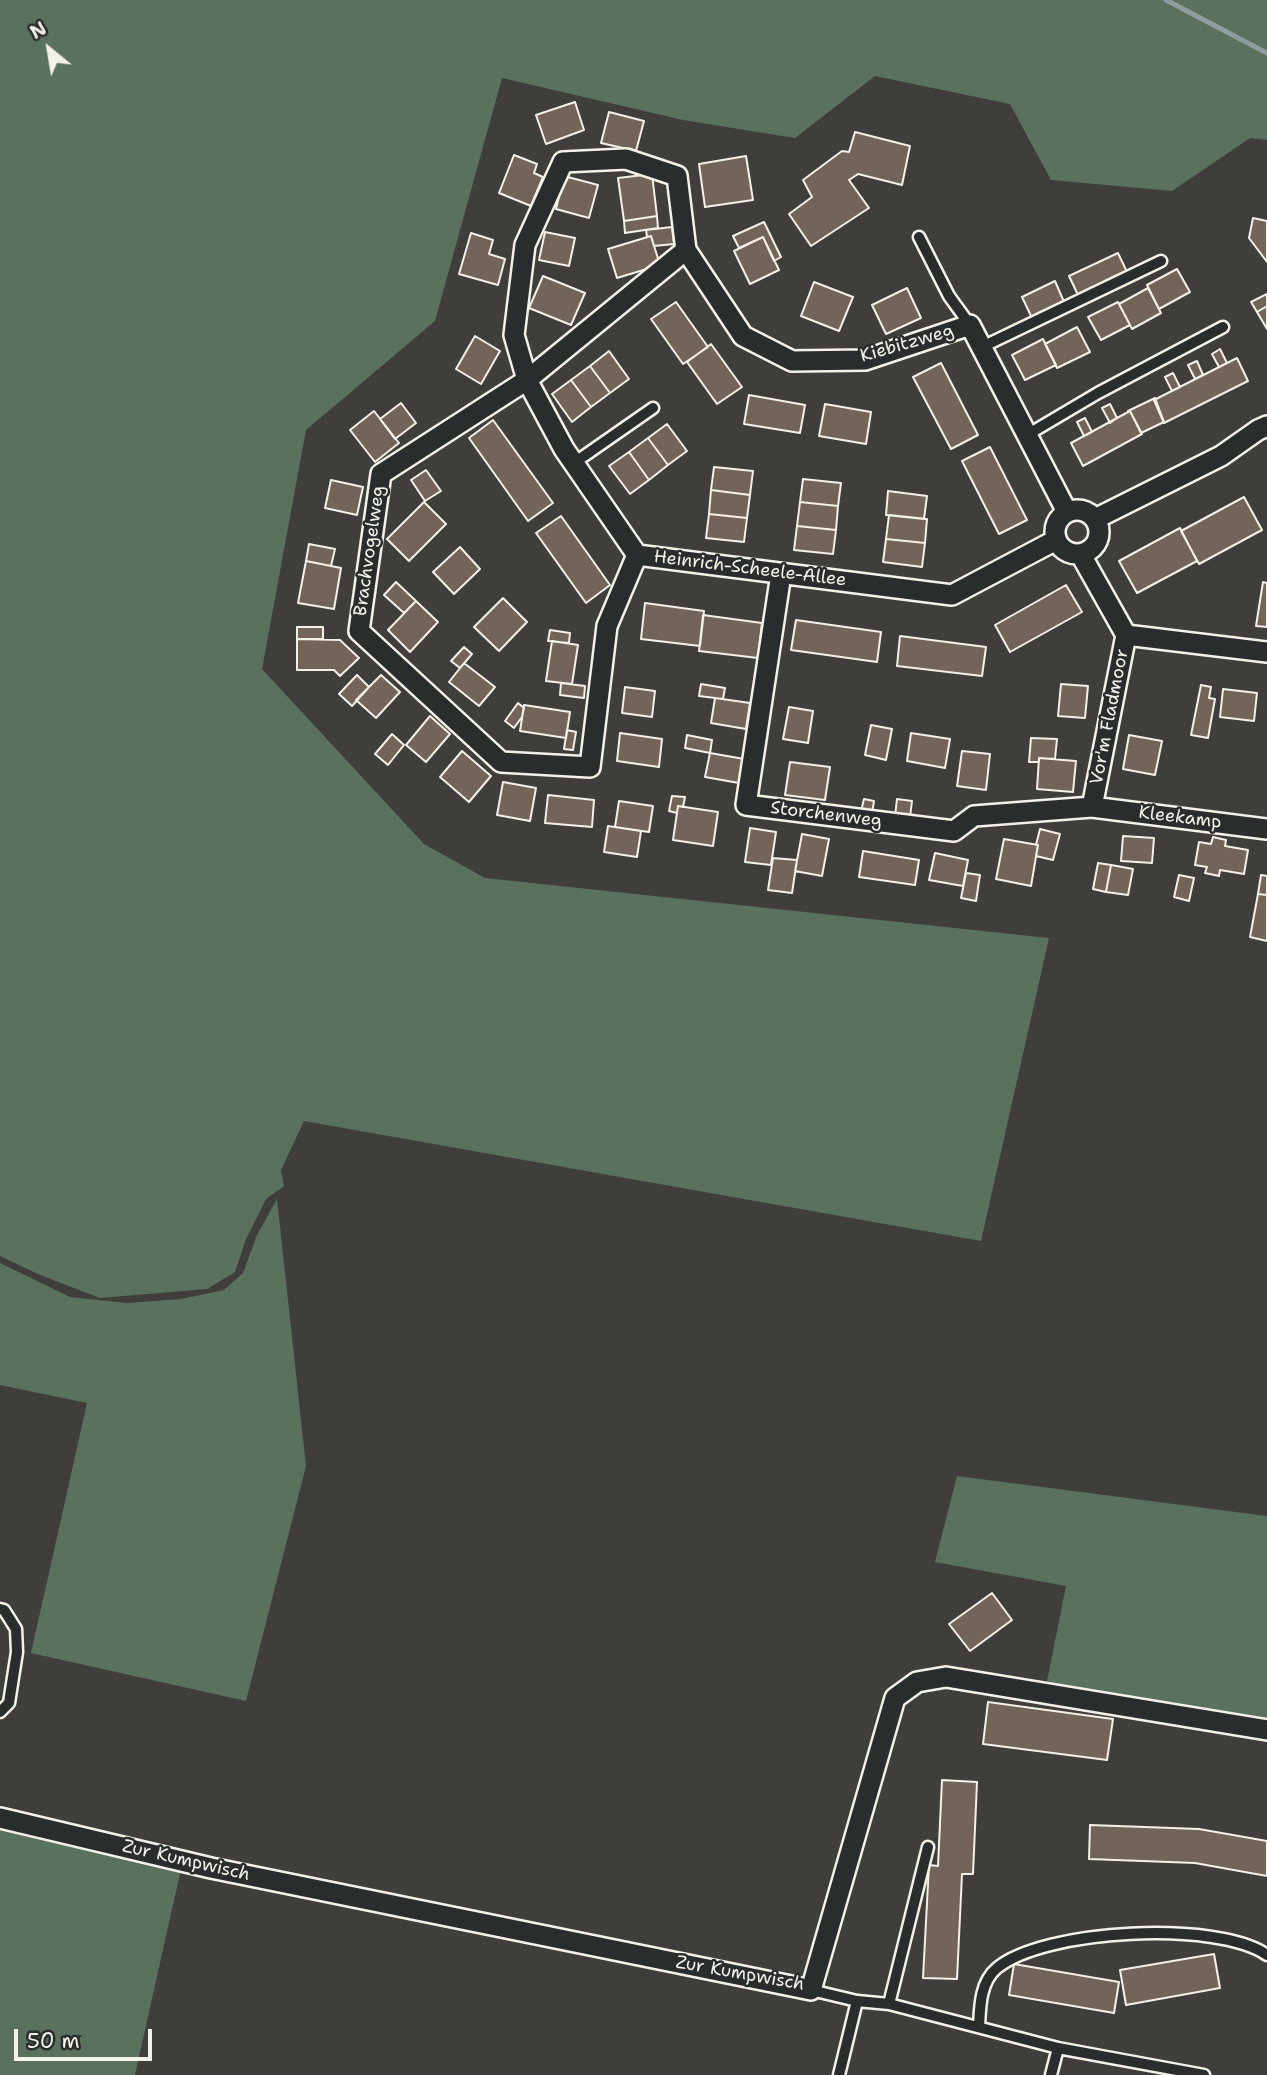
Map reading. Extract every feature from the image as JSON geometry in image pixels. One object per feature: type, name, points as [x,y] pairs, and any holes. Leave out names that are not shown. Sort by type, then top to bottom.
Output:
[{"type":"street","name":"Kiebitzweg","points":[[527,380],[514,335],[525,245],[563,162],[626,159],[677,176],[686,250],[743,335],[792,361],[865,360],[971,325],[1067,512]]},
{"type":"street","name":"Brachvogelweg","points":[[637,555],[607,626],[590,767],[501,762],[359,631],[381,474],[527,380],[686,250]]},
{"type":"street","name":"Heinrich-Scheele-Allee","points":[[527,380],[574,463],[637,555],[953,595],[1056,540]]},
{"type":"street","points":[[1095,519],[1221,456],[1267,426]]},
{"type":"street","points":[[1082,510],[1095,519],[1099,526],[1095,547],[1081,555],[1063,550],[1056,540],[1056,525],[1061,517],[1067,512],[1082,510]]},
{"type":"street","name":"Vor'm Fladmoor","points":[[1081,555],[1126,635],[1092,807]]},
{"type":"street","name":"Storchenweg","points":[[781,574],[747,806],[954,831],[974,816],[1092,807]]},
{"type":"street","points":[[1126,635],[1267,652]]},
{"type":"street","name":"Kleekamp","points":[[1092,807],[1267,829]]},
{"type":"street","name":"Zur Kumpwisch","points":[[0,1818],[201,1865],[811,1990],[895,1698],[918,1682],[946,1677],[1267,1730]]},
{"type":"lane","points":[[919,237],[949,296],[971,325]]},
{"type":"lane","points":[[982,347],[1161,261]]},
{"type":"lane","points":[[1027,435],[1098,393],[1223,327]]},
{"type":"lane","points":[[574,463],[653,408]]},
{"type":"lane","points":[[0,1609],[4,1610],[16,1629],[17,1652],[9,1703],[0,1712]]},
{"type":"lane","points":[[889,2004],[928,1847]]},
{"type":"lane","points":[[979,2028],[981,1996],[995,1969],[1021,1954],[1083,1937],[1141,1933],[1211,1936],[1259,1950],[1267,1955]]},
{"type":"lane","points":[[811,1990],[857,2001],[889,2004],[1058,2048],[1205,2075]]},
{"type":"lane","points":[[839,2075],[857,2001]]},
{"type":"lane","points":[[1051,2075],[1058,2048]]},
{"type":"green space","points":[[0,0],[1267,0],[1267,140],[1250,138],[1172,191],[1051,180],[1010,104],[875,76],[795,138],[683,120],[502,78],[435,321],[306,430],[262,669],[424,844],[485,878],[1049,938],[981,1241],[304,1121],[281,1170],[284,1186],[266,1199],[246,1239],[235,1272],[207,1289],[100,1298],[0,1256]]},
{"type":"green space","points":[[277,1199],[306,1466],[246,1701],[31,1653],[87,1403],[0,1385],[0,1263],[70,1297],[127,1303],[181,1299],[224,1290],[243,1273],[257,1235]]},
{"type":"green space","points":[[957,1476],[1267,1516],[1267,1729],[1044,1696],[1066,1586],[935,1562]]},
{"type":"green space","points":[[0,1824],[181,1869],[135,2075],[0,2075]]},
{"type":"building","points":[[575,102],[584,130],[546,144],[536,115]]},
{"type":"building","points":[[609,112],[644,121],[636,151],[601,143]]},
{"type":"building","points":[[855,132],[910,146],[902,185],[858,174],[849,180],[869,208],[811,246],[789,214],[812,197],[803,180],[842,151],[849,152]]},
{"type":"building","points":[[514,155],[537,164],[534,173],[543,177],[531,206],[499,193]]},
{"type":"building","points":[[746,156],[753,200],[705,207],[699,164]]},
{"type":"building","points":[[652,174],[657,216],[624,221],[618,178]]},
{"type":"building","points":[[564,176],[598,185],[589,218],[556,209]]},
{"type":"building","points":[[657,216],[658,228],[625,233],[624,221]]},
{"type":"building","points":[[1253,218],[1267,221],[1267,262],[1249,238]]},
{"type":"building","points":[[764,222],[781,257],[774,261],[763,237],[739,248],[733,236]]},
{"type":"building","points":[[672,227],[674,244],[654,246],[651,236],[647,237],[646,230]]},
{"type":"building","points":[[545,232],[575,238],[569,266],[539,260]]},
{"type":"building","points":[[471,233],[493,240],[489,254],[505,259],[498,285],[459,274]]},
{"type":"building","points":[[651,236],[660,265],[617,278],[608,249]]},
{"type":"building","points":[[763,237],[779,270],[750,284],[734,251]]},
{"type":"building","points":[[1118,253],[1127,272],[1078,295],[1069,276]]},
{"type":"building","points":[[1177,269],[1190,292],[1159,309],[1147,285]]},
{"type":"building","points":[[543,276],[585,293],[571,325],[529,308]]},
{"type":"building","points":[[1055,281],[1064,302],[1032,318],[1022,297]]},
{"type":"building","points":[[814,282],[853,297],[839,331],[801,316]]},
{"type":"building","points":[[907,288],[921,318],[886,334],[872,305]]},
{"type":"building","points":[[1148,288],[1161,313],[1132,329],[1119,304]]},
{"type":"building","points":[[1267,294],[1267,306],[1257,312],[1251,302]]},
{"type":"building","points":[[676,302],[708,347],[683,364],[651,319]]},
{"type":"building","points":[[1118,302],[1130,325],[1101,340],[1088,317]]},
{"type":"building","points":[[1267,306],[1267,329],[1257,312]]},
{"type":"building","points":[[1077,327],[1090,352],[1057,368],[1045,344]]},
{"type":"building","points":[[475,336],[500,351],[481,384],[456,369]]},
{"type":"building","points":[[1043,339],[1056,365],[1025,380],[1012,355]]},
{"type":"building","points":[[711,344],[742,387],[717,404],[687,362]]},
{"type":"building","points":[[1220,349],[1227,363],[1219,367],[1212,354]]},
{"type":"building","points":[[609,351],[629,379],[610,393],[590,366]]},
{"type":"building","points":[[1237,358],[1248,381],[1164,423],[1154,400]]},
{"type":"building","points":[[1197,361],[1203,375],[1195,379],[1188,365]]},
{"type":"building","points":[[941,363],[978,435],[951,449],[913,377]]},
{"type":"building","points":[[590,366],[610,393],[591,407],[571,380]]},
{"type":"building","points":[[1173,373],[1180,387],[1172,391],[1165,377]]},
{"type":"building","points":[[571,380],[591,407],[572,422],[552,394]]},
{"type":"building","points":[[749,395],[805,405],[800,433],[744,424]]},
{"type":"building","points":[[1155,398],[1164,422],[1141,433],[1128,411]]},
{"type":"building","points":[[401,403],[416,423],[395,439],[380,419]]},
{"type":"building","points":[[825,404],[871,412],[866,444],[819,436]]},
{"type":"building","points":[[1110,404],[1117,418],[1110,423],[1102,408]]},
{"type":"building","points":[[374,411],[399,443],[375,462],[350,430]]},
{"type":"building","points":[[1130,411],[1142,434],[1083,466],[1071,443]]},
{"type":"building","points":[[1085,418],[1092,432],[1084,436],[1077,422]]},
{"type":"building","points":[[493,420],[553,503],[528,521],[469,438]]},
{"type":"building","points":[[667,424],[687,451],[668,465],[648,438]]},
{"type":"building","points":[[648,438],[668,465],[649,480],[629,452]]},
{"type":"building","points":[[990,447],[1027,520],[999,534],[962,461]]},
{"type":"building","points":[[629,452],[649,480],[630,494],[609,466]]},
{"type":"building","points":[[714,467],[753,471],[750,495],[711,490]]},
{"type":"building","points":[[426,470],[441,491],[425,501],[411,480]]},
{"type":"building","points":[[803,479],[841,483],[838,506],[800,502]]},
{"type":"building","points":[[331,480],[363,487],[357,515],[325,508]]},
{"type":"building","points":[[711,490],[750,495],[747,518],[709,514]]},
{"type":"building","points":[[888,491],[927,496],[924,519],[886,515]]},
{"type":"building","points":[[1244,497],[1262,530],[1199,564],[1181,531]]},
{"type":"building","points":[[424,502],[446,524],[409,561],[387,539]]},
{"type":"building","points":[[800,502],[838,506],[836,530],[797,526]]},
{"type":"building","points":[[709,514],[747,518],[744,542],[706,538]]},
{"type":"building","points":[[889,515],[927,519],[925,543],[886,539]]},
{"type":"building","points":[[561,516],[610,585],[586,603],[536,533]]},
{"type":"building","points":[[797,526],[836,530],[833,554],[794,550]]},
{"type":"building","points":[[1180,528],[1197,561],[1137,593],[1119,561]]},
{"type":"building","points":[[886,539],[925,543],[922,567],[883,562]]},
{"type":"building","points":[[309,544],[335,549],[331,566],[306,561]]},
{"type":"building","points":[[460,547],[480,569],[454,594],[433,572]]},
{"type":"building","points":[[306,561],[341,568],[334,609],[298,603]]},
{"type":"building","points":[[396,582],[416,601],[404,613],[384,595]]},
{"type":"building","points":[[1263,582],[1267,583],[1267,627],[1256,626]]},
{"type":"building","points":[[1066,585],[1082,612],[1010,652],[995,625]]},
{"type":"building","points":[[503,598],[527,622],[499,651],[474,627]]},
{"type":"building","points":[[416,601],[438,622],[410,652],[388,630]]},
{"type":"building","points":[[645,603],[704,611],[700,646],[641,639]]},
{"type":"building","points":[[703,615],[762,623],[758,658],[699,651]]},
{"type":"building","points":[[796,620],[881,632],[877,662],[791,650]]},
{"type":"building","points":[[297,627],[323,627],[323,639],[297,639]]},
{"type":"building","points":[[550,630],[570,633],[569,643],[548,641]]},
{"type":"building","points":[[900,636],[986,647],[982,676],[897,666]]},
{"type":"building","points":[[297,639],[340,640],[359,658],[340,676],[334,670],[297,670]]},
{"type":"building","points":[[552,641],[578,645],[572,684],[546,681]]},
{"type":"building","points":[[464,647],[472,654],[460,668],[451,661]]},
{"type":"building","points":[[464,663],[495,687],[479,706],[449,682]]},
{"type":"building","points":[[357,675],[369,687],[352,706],[339,694]]},
{"type":"building","points":[[381,675],[400,692],[376,718],[356,700]]},
{"type":"building","points":[[561,683],[585,686],[584,698],[560,695]]},
{"type":"building","points":[[701,684],[725,688],[723,699],[699,696]]},
{"type":"building","points":[[1061,684],[1088,686],[1085,718],[1058,716]]},
{"type":"building","points":[[1201,685],[1211,687],[1209,698],[1215,699],[1208,738],[1191,735]]},
{"type":"building","points":[[625,687],[655,691],[652,717],[622,713]]},
{"type":"building","points":[[1223,689],[1257,693],[1254,721],[1220,717]]},
{"type":"building","points":[[715,698],[750,703],[746,729],[711,723]]},
{"type":"building","points":[[518,703],[524,708],[522,717],[514,728],[505,721]]},
{"type":"building","points":[[524,705],[570,712],[566,738],[520,731]]},
{"type":"building","points":[[789,707],[813,711],[808,743],[783,739]]},
{"type":"building","points":[[430,716],[450,734],[426,762],[406,745]]},
{"type":"building","points":[[871,725],[892,729],[886,760],[865,755]]},
{"type":"building","points":[[567,730],[576,732],[573,750],[564,749]]},
{"type":"building","points":[[620,733],[662,739],[659,767],[617,761]]},
{"type":"building","points":[[911,733],[950,739],[945,768],[907,761]]},
{"type":"building","points":[[392,734],[404,745],[388,765],[375,754]]},
{"type":"building","points":[[687,735],[712,740],[710,753],[685,748]]},
{"type":"building","points":[[1129,735],[1162,741],[1155,775],[1123,769]]},
{"type":"building","points":[[1031,738],[1057,739],[1055,759],[1039,758],[1039,762],[1029,762]]},
{"type":"building","points":[[462,751],[491,776],[469,802],[440,777]]},
{"type":"building","points":[[962,751],[990,754],[986,790],[957,786]]},
{"type":"building","points":[[710,753],[744,759],[739,783],[705,777]]},
{"type":"building","points":[[1039,758],[1076,761],[1073,792],[1037,789]]},
{"type":"building","points":[[790,762],[830,767],[825,800],[785,795]]},
{"type":"building","points":[[503,782],[536,788],[530,821],[497,815]]},
{"type":"building","points":[[548,795],[594,800],[592,827],[545,823]]},
{"type":"building","points":[[672,796],[685,797],[683,807],[678,806],[677,813],[669,811]]},
{"type":"building","points":[[864,799],[874,801],[872,813],[861,811]]},
{"type":"building","points":[[897,799],[912,801],[910,817],[895,816]]},
{"type":"building","points":[[619,801],[653,806],[649,832],[615,827]]},
{"type":"building","points":[[678,806],[718,812],[713,846],[673,840]]},
{"type":"building","points":[[608,826],[641,831],[637,857],[604,852]]},
{"type":"building","points":[[750,828],[776,832],[771,865],[745,862]]},
{"type":"building","points":[[1040,829],[1060,834],[1053,860],[1036,856]]},
{"type":"building","points":[[802,834],[829,839],[822,876],[795,871]]},
{"type":"building","points":[[1123,836],[1154,838],[1152,863],[1121,861]]},
{"type":"building","points":[[1213,837],[1226,840],[1225,846],[1248,850],[1244,874],[1220,870],[1219,876],[1205,873],[1207,867],[1195,865],[1199,842],[1211,844]]},
{"type":"building","points":[[1004,839],[1038,845],[1031,886],[996,879]]},
{"type":"building","points":[[863,851],[919,860],[915,885],[859,877]]},
{"type":"building","points":[[935,853],[968,860],[963,886],[929,880]]},
{"type":"building","points":[[773,858],[797,860],[792,893],[768,890]]},
{"type":"building","points":[[1098,863],[1111,865],[1106,892],[1093,889]]},
{"type":"building","points":[[1111,865],[1133,869],[1128,895],[1106,892]]},
{"type":"building","points":[[966,873],[980,875],[976,901],[961,898]]},
{"type":"building","points":[[1179,875],[1194,878],[1189,901],[1174,897]]},
{"type":"building","points":[[1261,875],[1267,876],[1267,895],[1258,894]]},
{"type":"building","points":[[1258,894],[1267,895],[1267,941],[1250,937]]},
{"type":"building","points":[[992,1593],[1012,1620],[970,1651],[949,1624]]},
{"type":"building","points":[[988,1702],[1113,1719],[1107,1760],[983,1744]]},
{"type":"building","points":[[942,1780],[977,1782],[973,1874],[962,1874],[957,1979],[923,1978],[929,1865],[938,1866]]},
{"type":"building","points":[[1090,1825],[1199,1829],[1267,1841],[1267,1876],[1195,1863],[1089,1859]]},
{"type":"building","points":[[1214,1954],[1220,1988],[1126,2005],[1120,1970]]},
{"type":"building","points":[[1014,1964],[1119,1982],[1114,2013],[1009,1995]]},
{"type":"waterway","points":[[1166,0],[1267,53]]}]
